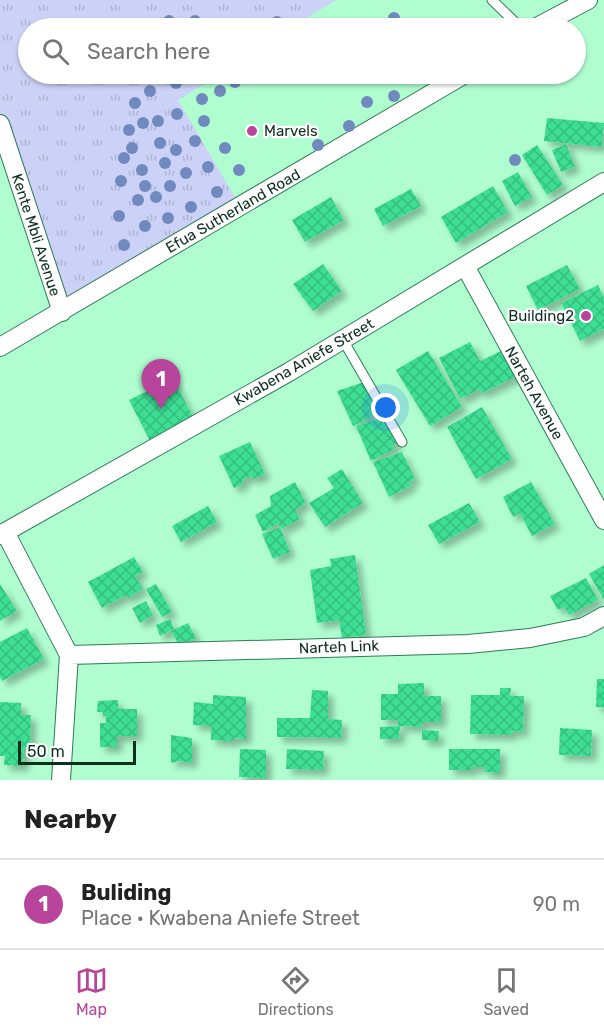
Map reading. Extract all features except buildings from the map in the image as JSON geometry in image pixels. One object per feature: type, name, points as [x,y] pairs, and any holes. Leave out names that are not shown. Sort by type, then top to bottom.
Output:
[{"type":"street","points":[[554,18],[588,0]]},
{"type":"street","name":"Efua Sutherland Road","points":[[0,347],[448,84]]},
{"type":"street","name":"Kente Mbli Avenue","points":[[0,124],[62,312]]},
{"type":"street","name":"Kwabena Aniefe Street","points":[[3,534],[343,340],[604,182]]},
{"type":"street","name":"Narteh Avenue","points":[[465,266],[604,520]]},
{"type":"street","points":[[3,534],[69,655],[61,780]]},
{"type":"street","name":"Narteh Link","points":[[69,655],[468,644],[530,638],[584,627],[604,616]]},
{"type":"lane","points":[[492,0],[511,18]]},
{"type":"lane","points":[[343,340],[402,442]]},
{"type":"green space","points":[[0,0],[336,0],[307,18],[18,18],[18,84],[204,84],[178,100],[236,199],[65,300],[0,116]]},
{"type":"place","name":"Marvels","points":[[252,131]]},
{"type":"place","name":"Building2","points":[[586,316]]},
{"type":"place","name":"Buliding","points":[[161,409]]}]
